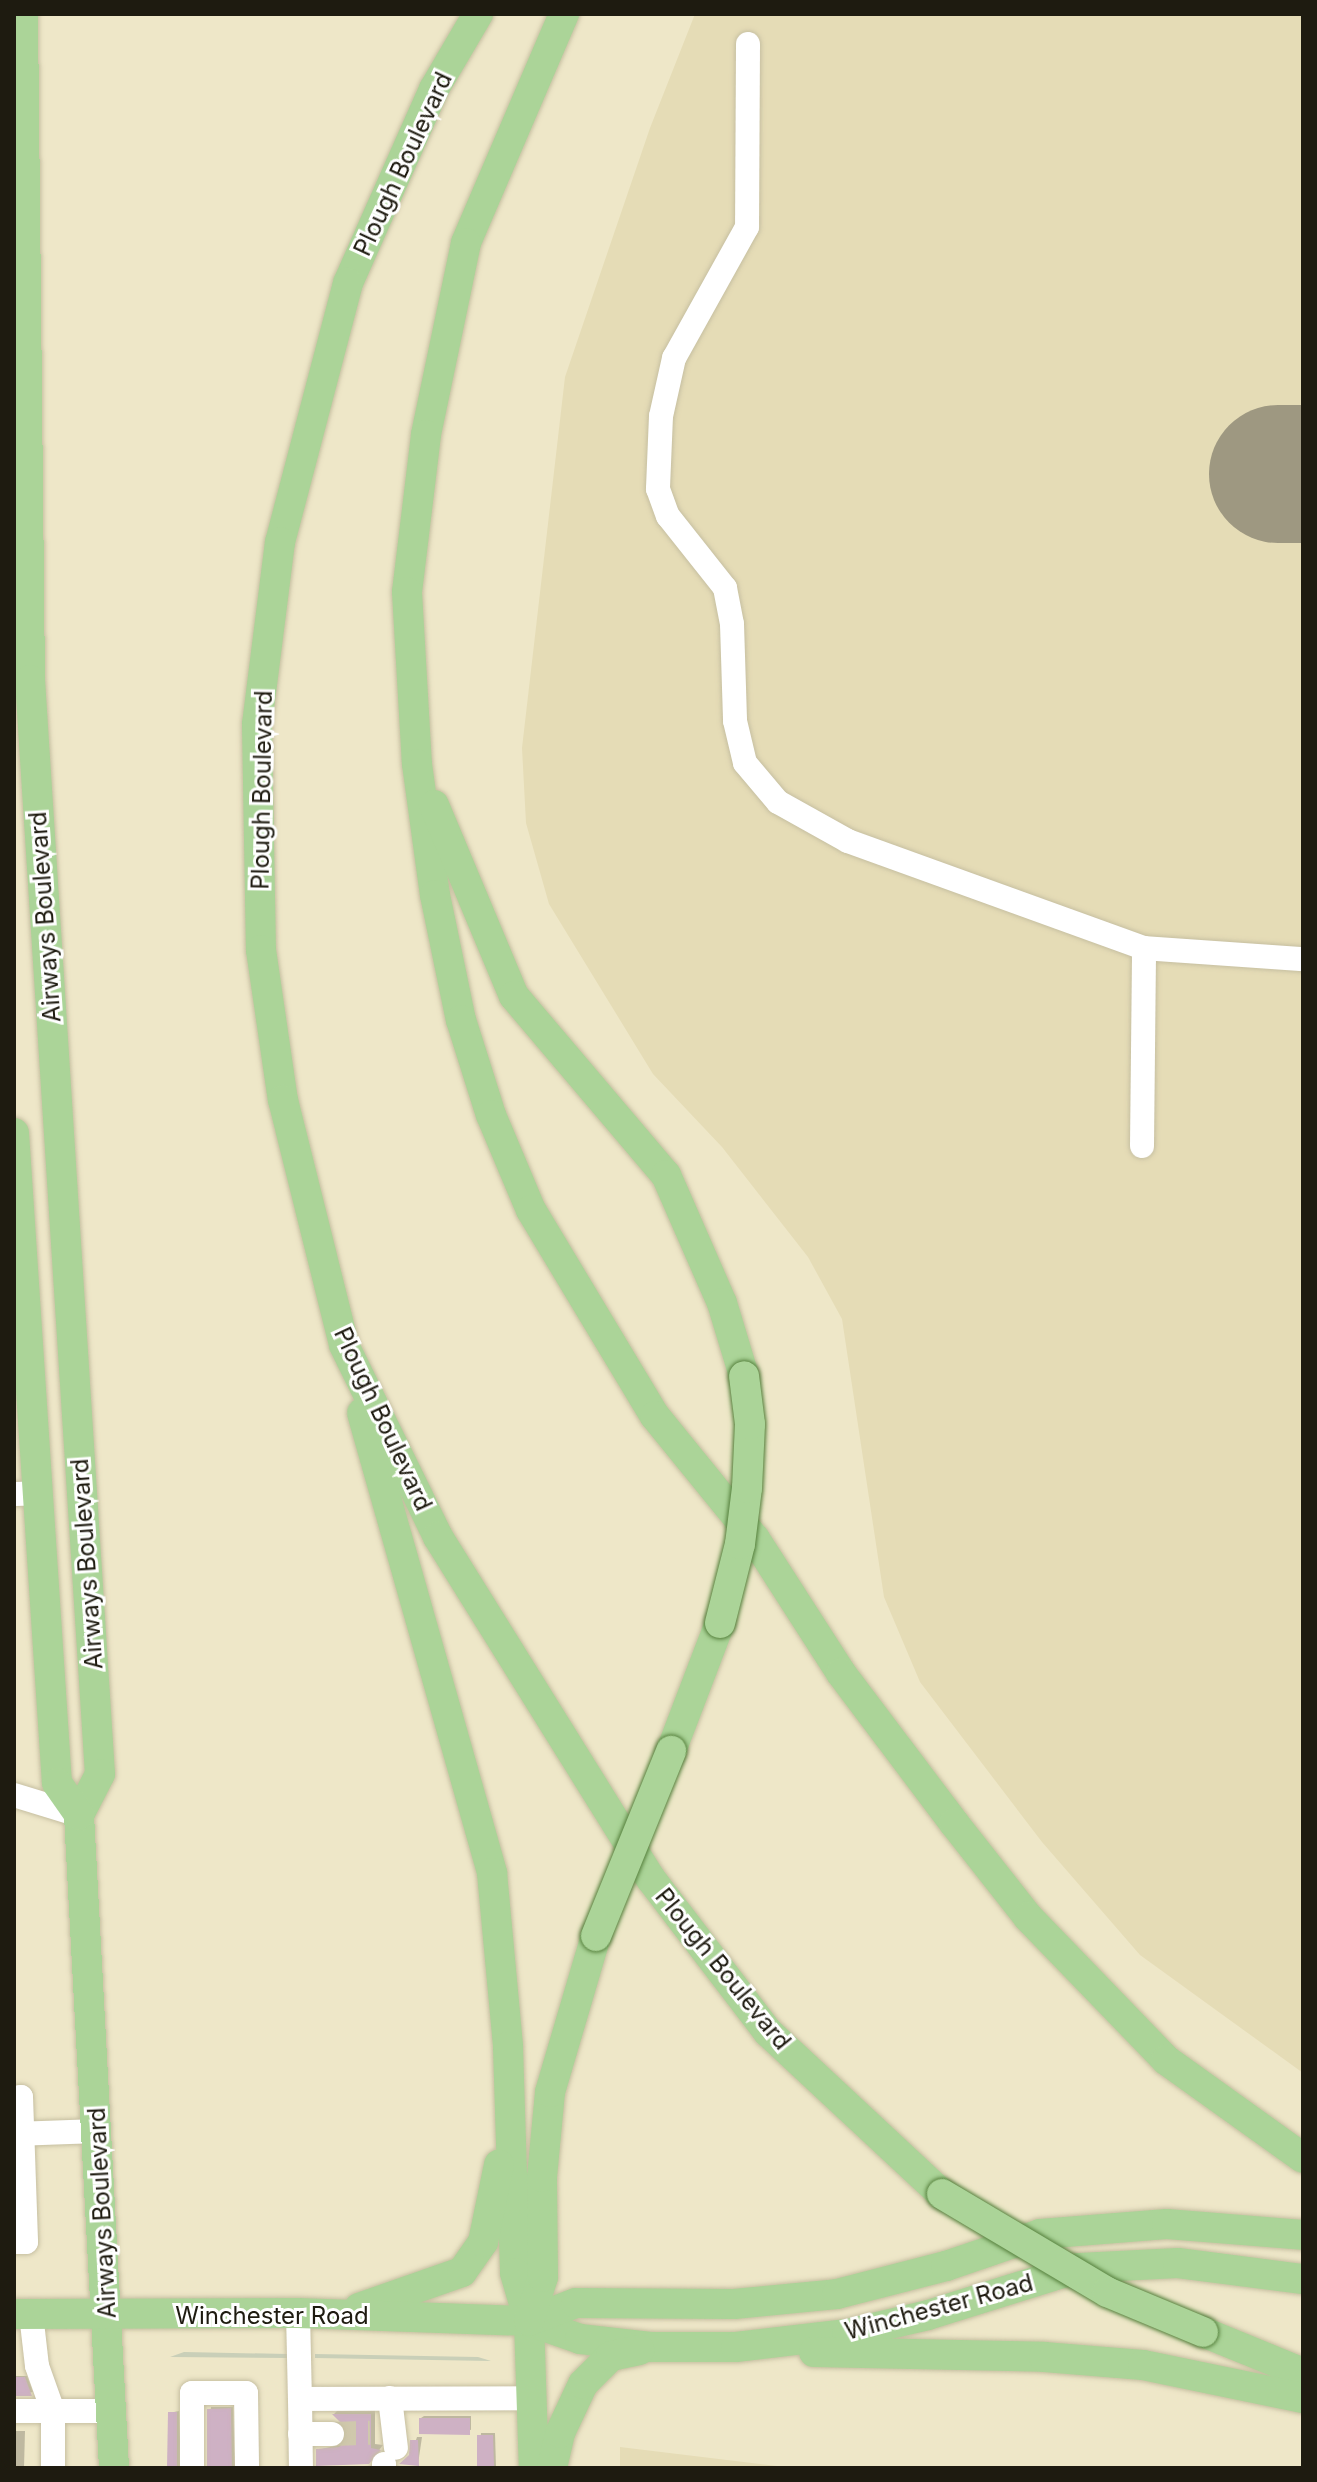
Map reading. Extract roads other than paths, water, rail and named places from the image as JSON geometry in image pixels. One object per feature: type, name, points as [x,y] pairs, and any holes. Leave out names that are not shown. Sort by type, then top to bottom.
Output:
[{"type":"main road","name":"Airways Boulevard","points":[[23,14],[30,680],[100,1774],[79,1815],[114,2468]]},
{"type":"main road","name":"Plough Boulevard","points":[[478,14],[434,89],[348,283],[280,542],[257,724],[261,950],[283,1100],[344,1345],[438,1537],[651,1879],[768,2032],[942,2194],[1107,2292],[1303,2373]]},
{"type":"main road","points":[[564,14],[466,243],[426,435],[407,592],[417,764],[435,895],[461,1020],[491,1115],[531,1210],[655,1416],[755,1539],[841,1673],[1028,1917],[1166,2060],[1303,2158]]},
{"type":"main road","points":[[417,764],[514,996],[666,1175],[722,1303],[744,1376],[750,1424],[740,1544],[720,1623],[596,1936],[550,2092],[542,2177],[543,2277],[529,2321]]},
{"type":"main road","name":"Airways Boulevard","points":[[14,1133],[26,1494],[57,1783],[79,1815]]},
{"type":"main road","points":[[344,1345],[492,1873],[508,2047],[515,2273],[529,2321],[534,2468]]},
{"type":"main road","points":[[338,2314],[462,2272],[483,2242],[497,2183],[508,2047]]},
{"type":"main road","points":[[1236,2112],[1303,2142]]},
{"type":"main road","name":"Winchester Road","points":[[529,2321],[576,2303],[734,2304],[837,2294],[946,2266],[1040,2234],[1167,2224],[1303,2235]]},
{"type":"main road","name":"Winchester Road","points":[[22,2314],[298,2313],[529,2321],[580,2339],[651,2347],[736,2347],[874,2328],[1079,2268],[1178,2263],[1303,2279]]},
{"type":"main road","points":[[552,2468],[560,2433],[583,2384],[611,2356],[651,2347]]},
{"type":"main road","points":[[736,2347],[1143,2365],[1303,2398]]},
{"type":"lane","points":[[748,44],[747,227],[674,358],[661,416],[658,489],[668,516],[725,588],[732,624],[735,721],[745,763],[778,802],[848,841],[1144,948],[1303,959]]},
{"type":"lane","points":[[1142,1146],[1144,948]]},
{"type":"lane","points":[[14,1795],[79,1815]]},
{"type":"lane","points":[[14,2098],[21,2097],[18,2160],[26,2242],[14,2242]]},
{"type":"lane","points":[[18,2134],[98,2131]]},
{"type":"lane","points":[[298,2313],[301,2468]]},
{"type":"lane","points":[[22,2314],[26,2366],[53,2411],[53,2468]]},
{"type":"lane","points":[[192,2468],[192,2393],[246,2393],[247,2468]]},
{"type":"lane","points":[[388,2451],[390,2398]]},
{"type":"lane","points":[[300,2399],[532,2398]]},
{"type":"lane","points":[[15,2409],[112,2411]]},
{"type":"lane","points":[[300,2434],[332,2434]]},
{"type":"tunnel","points":[[332,2434],[370,2433]]}]
